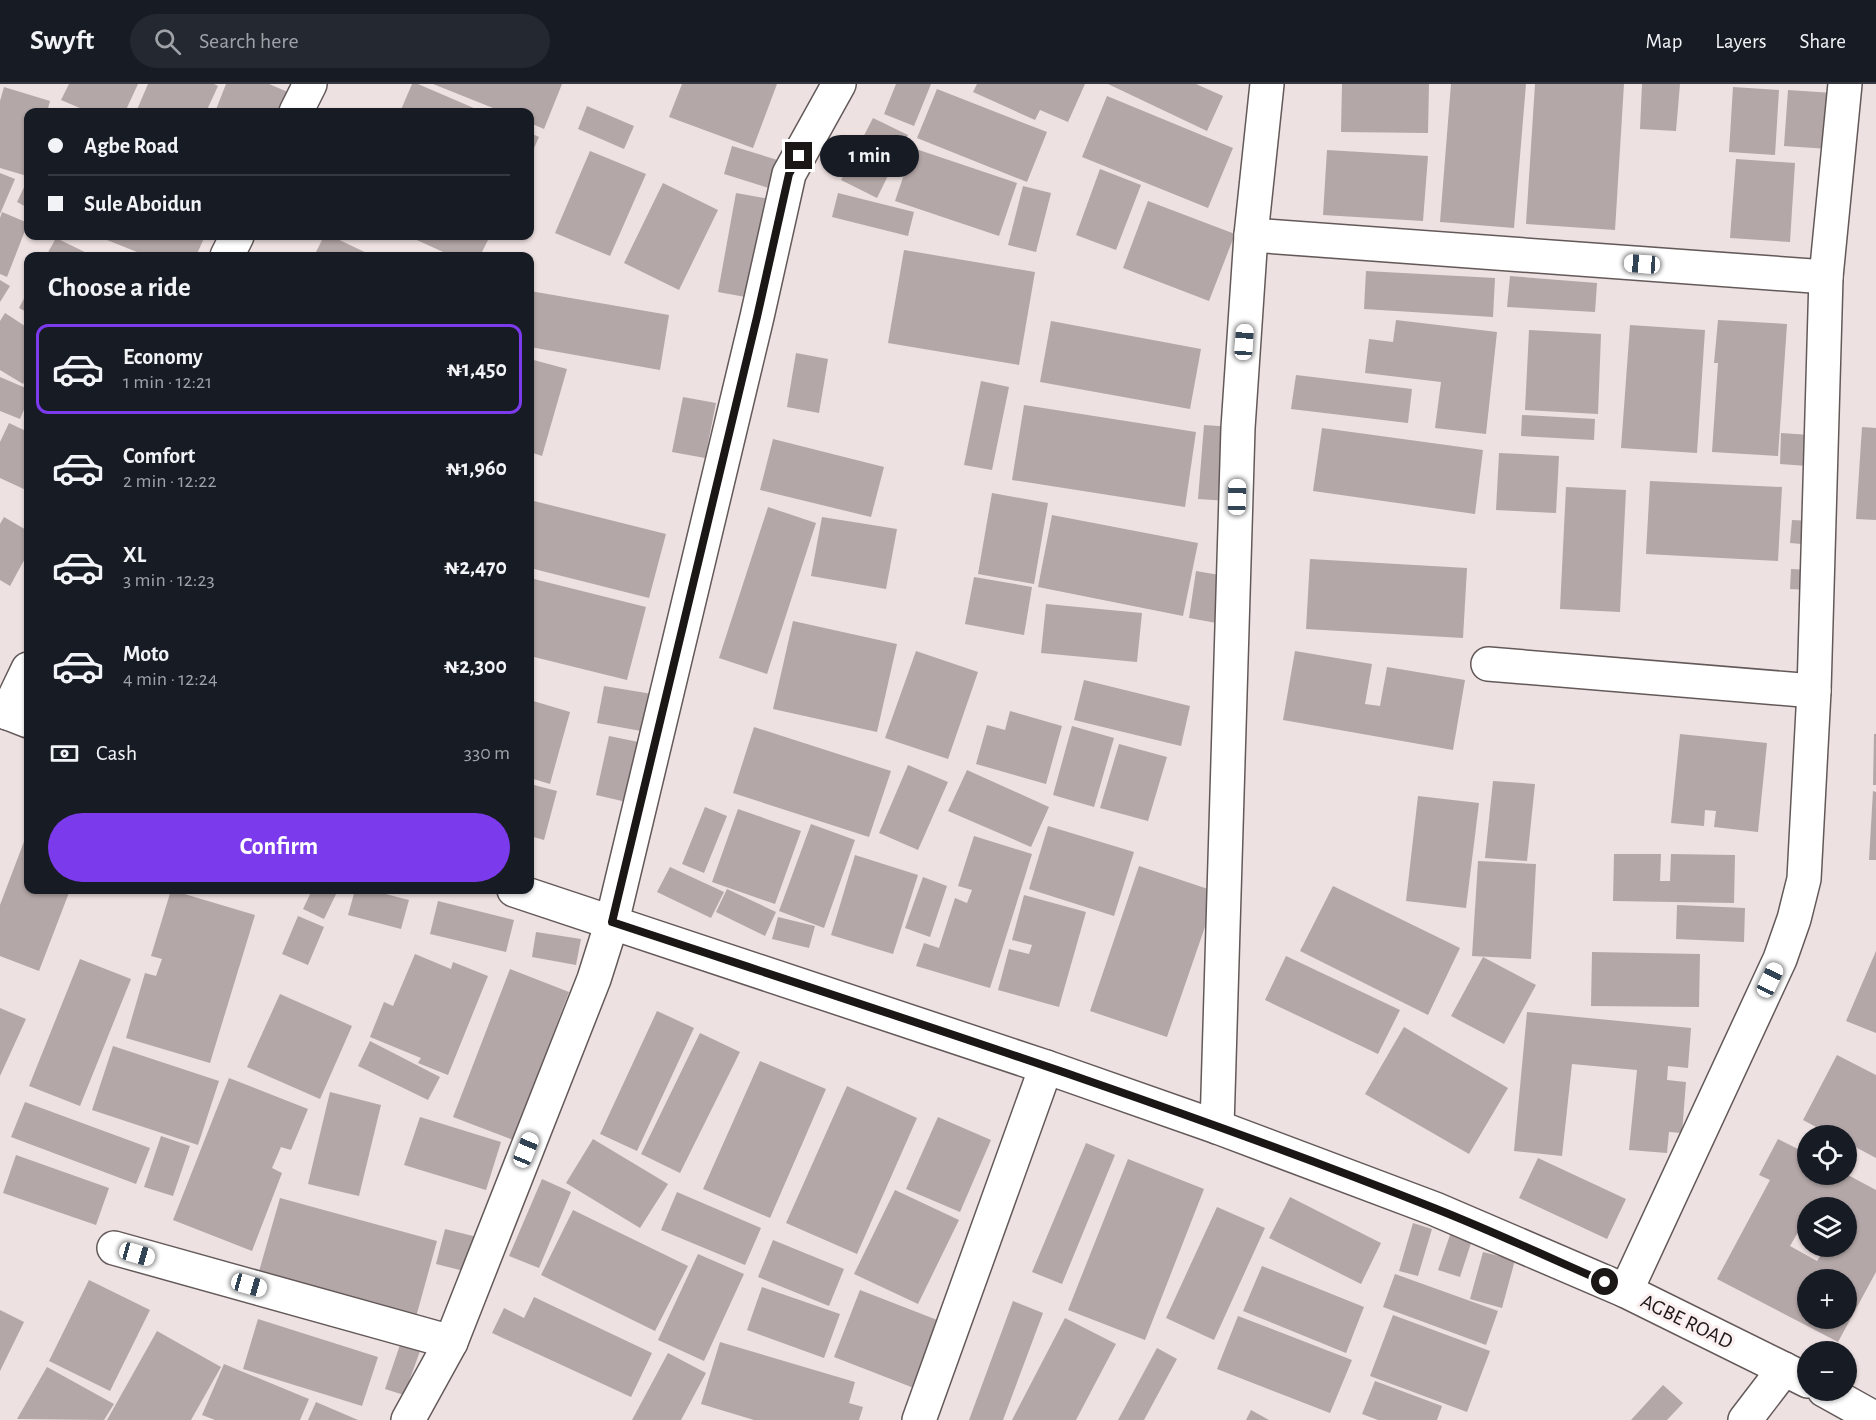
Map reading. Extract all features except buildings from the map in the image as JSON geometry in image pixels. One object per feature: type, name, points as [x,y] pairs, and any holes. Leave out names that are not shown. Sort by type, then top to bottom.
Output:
[{"type":"street","points":[[298,108],[310,84]]},
{"type":"street","points":[[408,1420],[451,1342],[594,979],[612,922],[789,174],[839,84]]},
{"type":"street","points":[[1217,1126],[1238,428],[1251,235],[1267,84]]},
{"type":"street","points":[[1626,1291],[1780,959],[1794,919],[1804,879],[1814,691],[1826,277],[1845,84]]},
{"type":"street","points":[[1251,235],[1826,277]]},
{"type":"street","points":[[1488,664],[1814,691]]},
{"type":"street","points":[[12,715],[24,680]]},
{"type":"street","name":"AGBE ROAD","points":[[526,894],[1217,1126],[1435,1209],[1626,1291],[1796,1375]]},
{"type":"street","points":[[920,1420],[1046,1067]]},
{"type":"street","points":[[114,1248],[451,1342]]},
{"type":"street","points":[[1745,1420],[1796,1375]]},
{"type":"street","points":[[1844,1401],[1876,1419]]},
{"type":"route","points":[[799,156],[789,174],[612,922],[1217,1126],[1435,1209],[1605,1282]]}]
